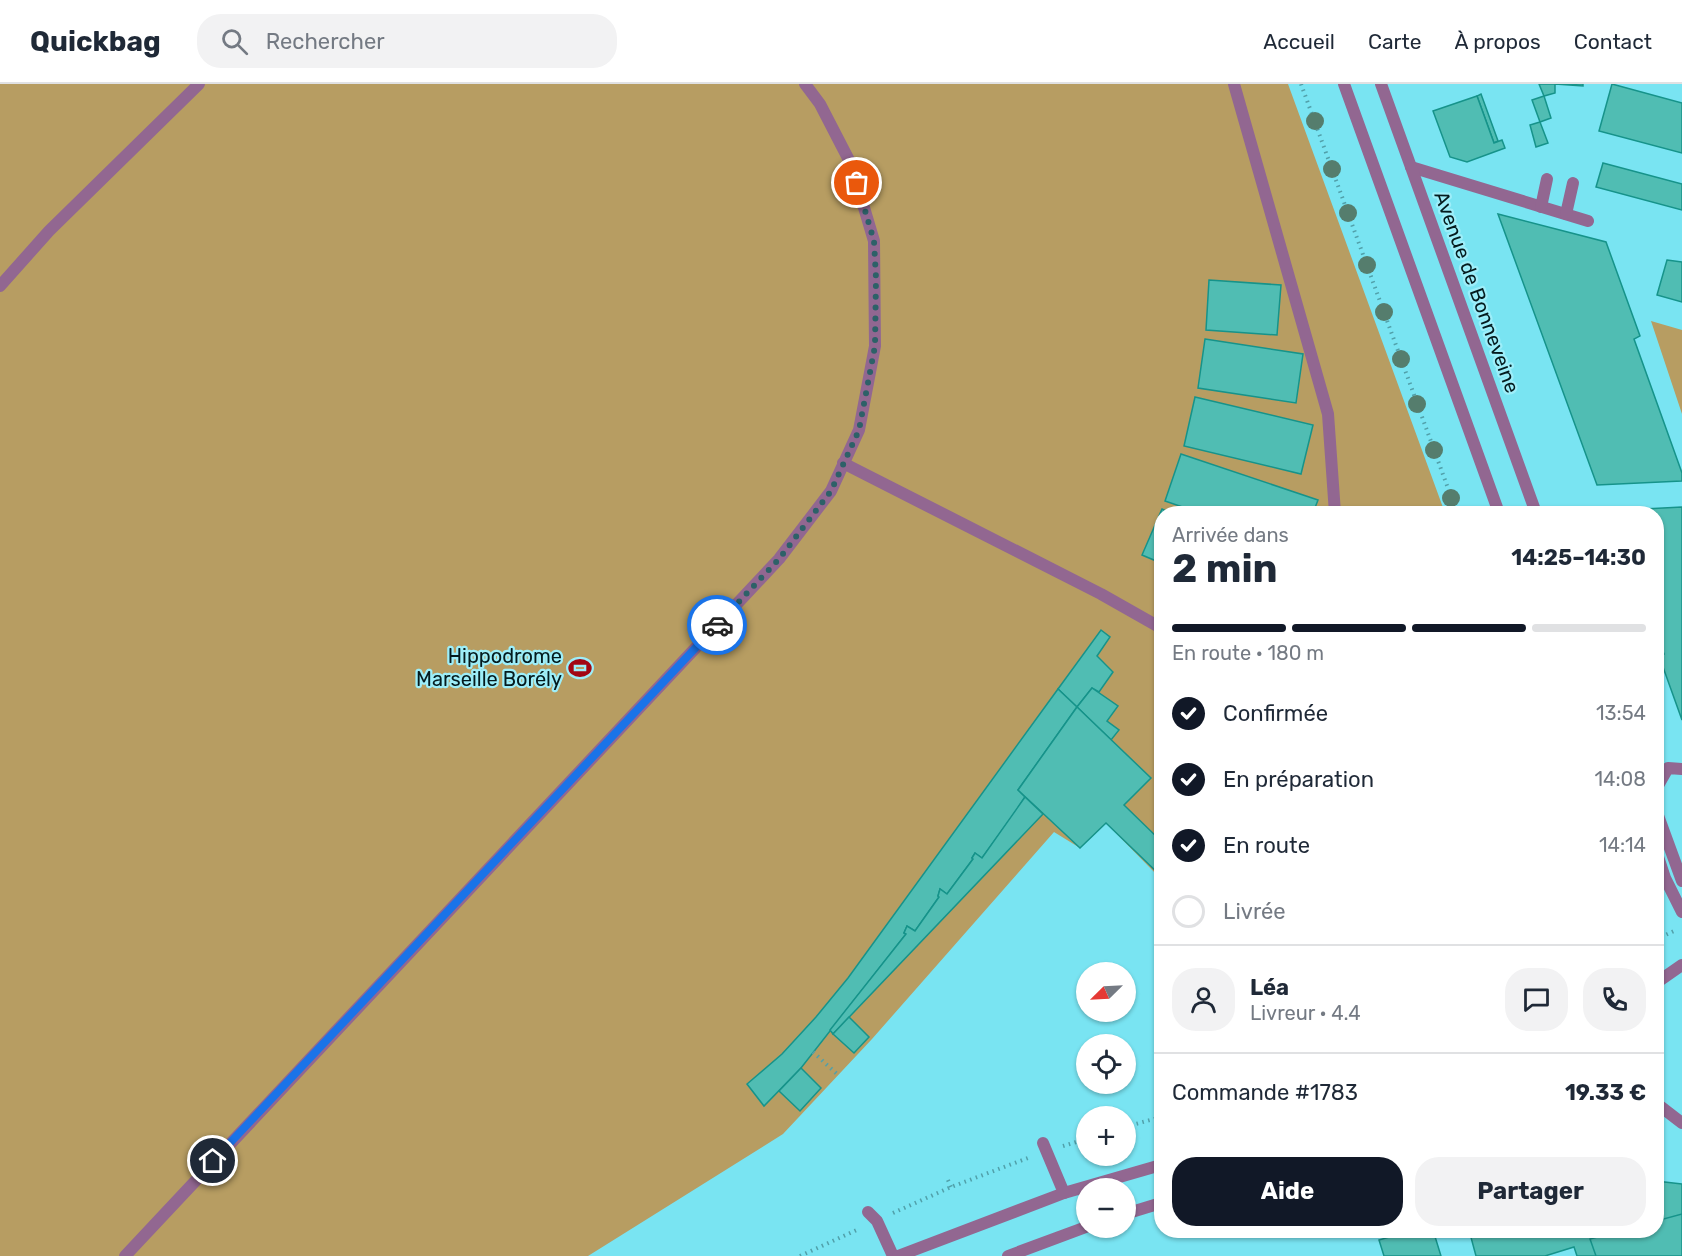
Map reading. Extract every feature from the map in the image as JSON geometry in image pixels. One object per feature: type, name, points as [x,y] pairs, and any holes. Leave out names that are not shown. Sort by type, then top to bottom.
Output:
[{"type":"street","points":[[0,286],[49,231],[199,84]]},
{"type":"street","points":[[125,1256],[779,559],[831,491],[859,430],[875,346],[874,241],[851,164],[820,104],[805,84]]},
{"type":"street","points":[[1234,84],[1328,414],[1335,506]]},
{"type":"street","points":[[1344,84],[1496,506]]},
{"type":"street","name":"Avenue de Bonneveine","points":[[1381,84],[1533,506]]},
{"type":"street","points":[[1411,167],[1588,221]]},
{"type":"street","points":[[1541,207],[1548,179]]},
{"type":"street","points":[[1566,214],[1573,183]]},
{"type":"street","points":[[843,463],[1101,594],[1154,624]]},
{"type":"street","points":[[1664,775],[1668,768],[1682,769]]},
{"type":"street","points":[[1664,832],[1682,881]]},
{"type":"street","points":[[1664,875],[1682,912]]},
{"type":"street","points":[[1664,975],[1682,965]]},
{"type":"street","points":[[1664,1111],[1682,1123]]},
{"type":"street","points":[[1043,1143],[1064,1193]]},
{"type":"street","points":[[898,1256],[1064,1193],[1154,1167]]},
{"type":"street","points":[[1136,1211],[1154,1205]]},
{"type":"street","points":[[868,1212],[877,1221],[893,1256]]},
{"type":"street","points":[[1008,1256],[1076,1231]]},
{"type":"path","points":[[1301,84],[1454,506]]},
{"type":"path","points":[[1664,936],[1680,929]]},
{"type":"path","points":[[813,1052],[838,1075]]},
{"type":"path","points":[[1136,1124],[1154,1119]]},
{"type":"path","points":[[1066,1145],[1076,1142]]},
{"type":"path","points":[[888,1215],[951,1187],[1024,1159]]},
{"type":"path","points":[[948,1180],[951,1187]]},
{"type":"path","points":[[800,1256],[867,1225]]},
{"type":"shaded area","name":"Hippodrome Marseille Borély","points":[[0,84],[1288,84],[1442,506],[1154,506],[1154,872],[1106,823],[1080,848],[1054,832],[872,1039],[783,1134],[588,1256],[0,1256]]},
{"type":"shaded area","points":[[1651,321],[1682,330],[1682,414]]},
{"type":"building","points":[[1539,84],[1555,84],[1555,93],[1544,96]]},
{"type":"building","points":[[1555,84],[1583,84],[1583,86]]},
{"type":"building","points":[[1612,84],[1682,103],[1682,153],[1599,131]]},
{"type":"building","points":[[1481,94],[1498,141],[1494,143],[1477,96]]},
{"type":"building","points":[[1477,96],[1494,143],[1502,140],[1505,148],[1467,162],[1450,157],[1433,111]]},
{"type":"building","points":[[1544,96],[1551,118],[1540,122],[1532,100]]},
{"type":"building","points":[[1540,122],[1548,143],[1536,147],[1530,125]]},
{"type":"building","points":[[1603,163],[1682,184],[1682,210],[1596,187]]},
{"type":"building","points":[[1498,214],[1606,242],[1640,336],[1634,339],[1682,473],[1682,481],[1597,485]]},
{"type":"building","points":[[1667,260],[1682,262],[1682,302],[1657,295]]},
{"type":"building","points":[[1209,280],[1281,285],[1277,335],[1206,330]]},
{"type":"building","points":[[1205,339],[1303,354],[1296,403],[1198,388]]},
{"type":"building","points":[[1195,397],[1313,425],[1301,474],[1184,446]]},
{"type":"building","points":[[1181,454],[1318,500],[1316,506],[1180,506],[1165,501]]},
{"type":"building","points":[[1682,507],[1682,720],[1664,670],[1664,508]]},
{"type":"building","points":[[1154,527],[1154,560],[1142,555]]},
{"type":"building","points":[[1101,630],[1110,637],[1097,656],[1113,672],[1099,692],[1092,688],[1077,707],[1058,689]]},
{"type":"building","points":[[1092,688],[1118,706],[1107,721],[1119,730],[1111,740],[1077,707]]},
{"type":"building","points":[[1058,689],[1077,707],[1018,790],[1025,797],[1014,814],[982,858],[975,853],[947,894],[940,889],[939,897],[915,931],[907,926],[904,933],[906,934],[801,1068],[764,1106],[747,1084],[782,1054],[848,978]]},
{"type":"building","points":[[1077,707],[1151,778],[1124,805],[1154,834],[1154,869],[1106,823],[1080,848],[1018,790]]},
{"type":"building","points":[[1025,797],[1043,814],[833,1034],[830,1030],[906,934],[904,933],[907,926],[915,931],[939,897],[940,889],[947,894],[975,853],[982,858]]},
{"type":"building","points":[[849,1017],[869,1037],[854,1053],[833,1034]]},
{"type":"building","points":[[801,1068],[821,1088],[800,1111],[779,1091]]},
{"type":"building","points":[[1664,1182],[1682,1184],[1682,1256],[1577,1256],[1574,1247],[1545,1256],[1476,1256],[1471,1238],[1664,1238]]},
{"type":"building","points":[[1682,1214],[1682,1256],[1596,1256],[1590,1239],[1664,1238],[1664,1219]]},
{"type":"building","points":[[1435,1238],[1441,1256],[1384,1256],[1379,1240]]},
{"type":"way so far","points":[[717,625],[779,559],[831,491],[859,430],[875,346],[876,278],[874,241],[857,183]]},
{"type":"place","name":"Hippodrome Marseille Borély","points":[[580,668]]},
{"type":"route","points":[[213,1161],[717,625]]}]
